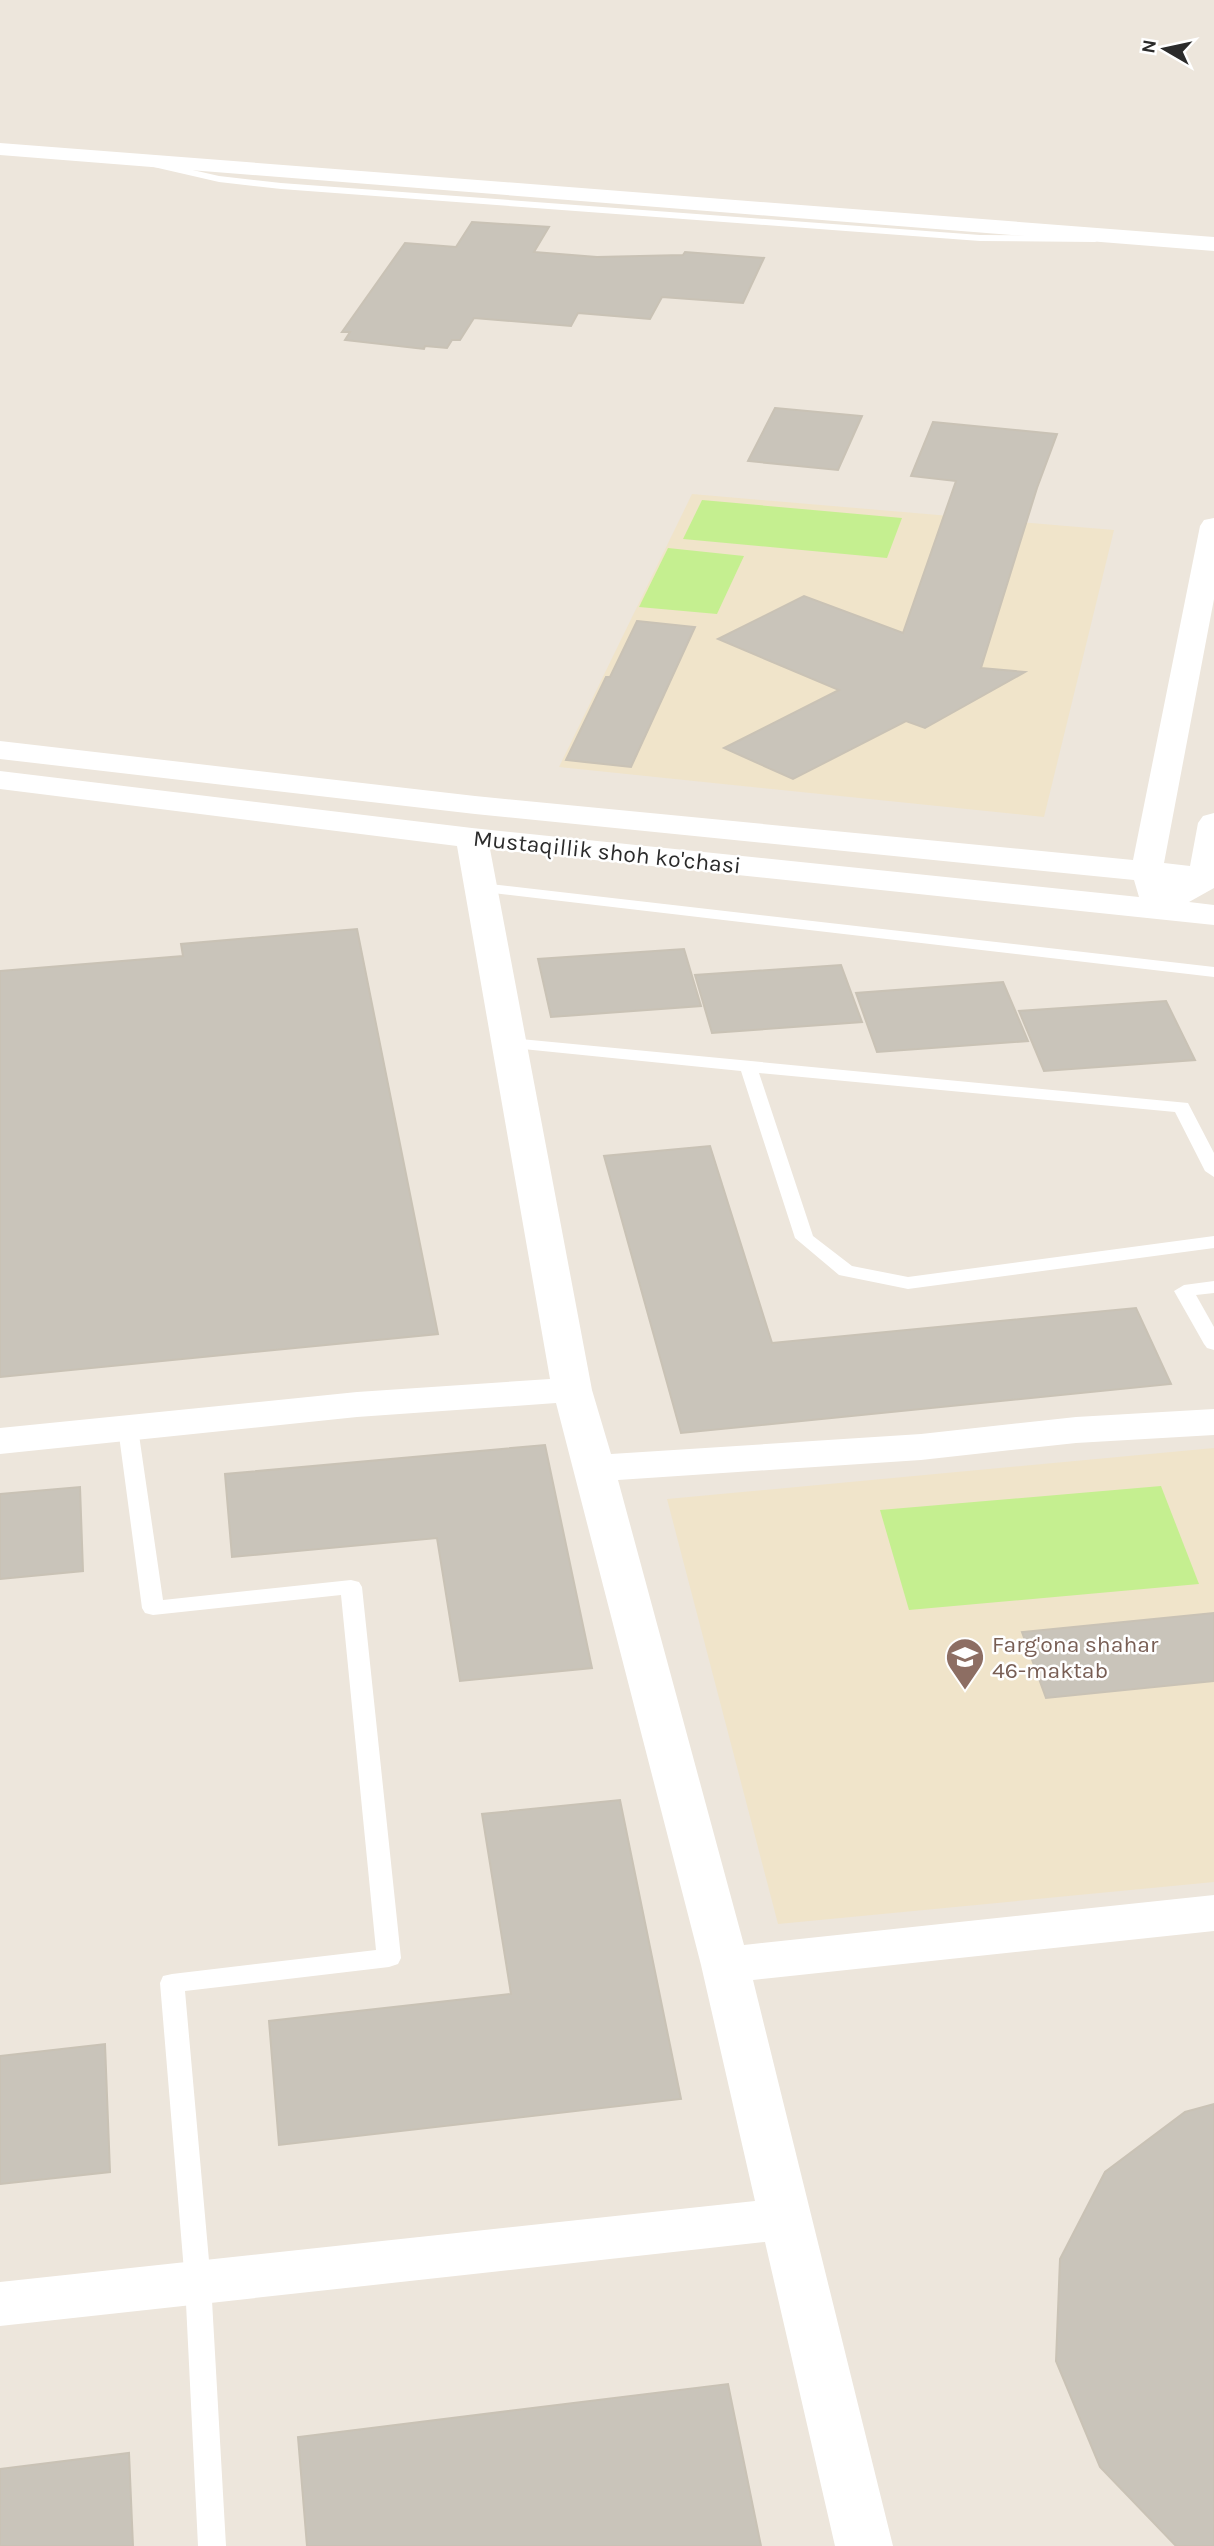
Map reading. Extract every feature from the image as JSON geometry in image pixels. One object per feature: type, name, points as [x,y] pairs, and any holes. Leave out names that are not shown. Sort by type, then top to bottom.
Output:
[{"type":"street","points":[[0,149],[1214,244]]},
{"type":"street","points":[[1214,526],[1147,870],[1159,908],[1209,878],[1214,822]]},
{"type":"street","name":"Mustaqillik shoh ko'chasi","points":[[0,750],[475,805],[1209,878]]},
{"type":"street","name":"Mustaqillik shoh ko'chasi","points":[[0,780],[472,838],[1214,915]]},
{"type":"street","points":[[472,838],[572,1390],[725,1965],[864,2546]]},
{"type":"street","points":[[0,1441],[478,1394],[572,1390]]},
{"type":"street","points":[[594,1468],[907,1448],[1076,1430],[1214,1422]]},
{"type":"street","points":[[725,1965],[1214,1913]]},
{"type":"street","points":[[0,2304],[785,2219]]},
{"type":"lane","points":[[481,888],[1214,972]]},
{"type":"lane","points":[[510,1043],[1182,1107],[1214,1171]]},
{"type":"lane","points":[[748,1067],[804,1238],[846,1271],[908,1283],[1214,1242]]},
{"type":"lane","points":[[1214,1287],[1184,1292],[1214,1343]]},
{"type":"lane","points":[[128,1428],[153,1608],[351,1587],[389,1958],[172,1983],[198,2283],[212,2546]]},
{"type":"shaded area","points":[[692,494],[1114,530],[1044,817],[559,767]]},
{"type":"shaded area","name":"Farg'ona shahar 46-maktab","points":[[1214,1448],[1214,1882],[778,1924],[667,1499]]},
{"type":"green space","points":[[702,500],[902,518],[887,558],[683,539]]},
{"type":"green space","points":[[668,548],[744,556],[717,614],[639,607]]},
{"type":"green space","points":[[1161,1486],[1199,1584],[909,1610],[880,1510]]},
{"type":"building","points":[[472,222],[549,227],[534,252],[597,257],[683,255],[685,252],[764,258],[743,303],[662,297],[650,319],[578,313],[571,326],[474,318],[460,340],[452,340],[447,348],[425,346],[424,349],[345,340],[350,332],[342,332],[405,243],[456,247]]},
{"type":"building","points":[[775,408],[862,416],[838,470],[748,461]]},
{"type":"building","points":[[933,422],[1057,434],[1037,488],[981,668],[1025,672],[925,728],[906,721],[793,779],[724,748],[839,690],[718,639],[804,596],[903,633],[956,481],[911,476]]},
{"type":"building","points":[[637,621],[695,627],[631,767],[566,760],[606,677],[610,677]]},
{"type":"building","points":[[357,929],[438,1334],[0,1377],[0,971],[183,956],[181,944]]},
{"type":"building","points":[[684,949],[701,1006],[551,1017],[538,959]]},
{"type":"building","points":[[841,965],[862,1022],[712,1033],[695,975]]},
{"type":"building","points":[[1003,982],[1028,1041],[877,1052],[856,993]]},
{"type":"building","points":[[1166,1001],[1195,1060],[1044,1071],[1019,1011]]},
{"type":"building","points":[[710,1146],[772,1343],[1136,1308],[1171,1384],[681,1433],[604,1156]]},
{"type":"building","points":[[545,1445],[592,1668],[460,1681],[437,1538],[232,1557],[225,1474]]},
{"type":"building","points":[[80,1487],[83,1571],[0,1579],[0,1494]]},
{"type":"building","points":[[1214,1613],[1214,1681],[1046,1698],[1022,1632]]},
{"type":"building","points":[[620,1800],[681,2099],[279,2145],[269,2021],[511,1994],[482,1814]]},
{"type":"building","points":[[105,2044],[110,2172],[0,2184],[0,2056]]},
{"type":"building","points":[[1214,2104],[1214,2546],[1176,2546],[1100,2467],[1056,2361],[1060,2259],[1105,2172],[1185,2112]]},
{"type":"building","points":[[728,2384],[761,2546],[307,2546],[298,2437]]},
{"type":"building","points":[[129,2453],[133,2546],[0,2546],[0,2469]]},
{"type":"place","name":"Farg'ona shahar 46-maktab","points":[[965,1691]]}]
